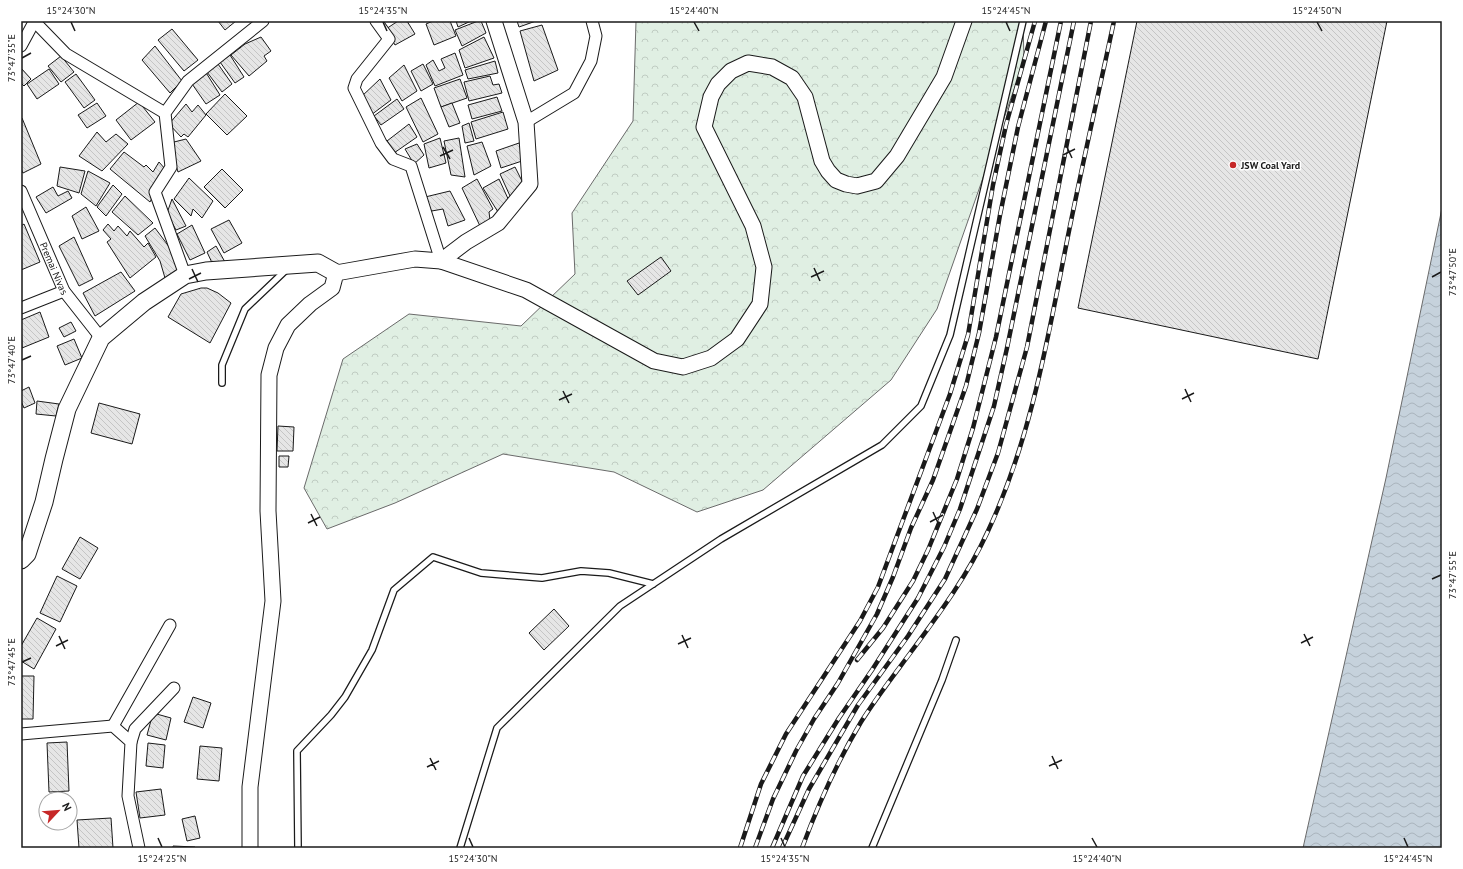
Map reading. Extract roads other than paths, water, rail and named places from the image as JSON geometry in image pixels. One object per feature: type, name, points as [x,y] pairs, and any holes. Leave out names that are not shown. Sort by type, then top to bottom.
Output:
[{"type":"main road","points":[[21,560],[26,554],[28,533],[44,502],[67,409],[101,338],[144,302],[185,275],[206,271],[318,263],[336,273]]},
{"type":"street","points":[[21,46],[25,41],[34,21],[66,54],[165,113]]},
{"type":"street","points":[[185,275],[155,192],[171,167],[165,113],[188,81],[263,21]]},
{"type":"street","points":[[376,21],[389,39],[357,79],[354,88],[381,143],[393,159],[411,166],[441,261]]},
{"type":"street","points":[[441,261],[466,242],[498,223],[530,184],[526,122],[494,21]]},
{"type":"street","points":[[526,122],[574,93],[590,61],[596,36],[592,21]]},
{"type":"street","points":[[250,848],[250,787],[273,601],[268,511],[269,375],[276,348],[288,325],[310,304],[332,288],[336,273],[415,259],[441,261],[526,290],[654,361],[683,367],[711,358],[736,339],[760,304],[764,267],[753,226],[704,127],[711,97],[718,84],[731,70],[748,63],[772,67],[792,78],[805,97],[822,162],[828,172],[836,180],[846,184],[857,186],[867,184],[876,181],[897,156],[944,77],[964,21]]},
{"type":"street","name":"Premai Nivas","points":[[21,191],[64,291],[101,338]]},
{"type":"street","points":[[21,308],[64,291]]},
{"type":"street","points":[[113,726],[170,625]]},
{"type":"street","points":[[139,848],[128,796],[131,742],[135,729],[174,688]]},
{"type":"street","points":[[21,734],[113,726],[131,742]]},
{"type":"lane","points":[[460,848],[496,728],[620,606],[721,539],[882,445],[921,406],[950,335],[1023,21]]},
{"type":"lane","points":[[222,383],[222,365],[245,309],[290,266]]},
{"type":"lane","points":[[298,848],[297,751],[331,715],[345,697],[372,650],[394,590],[433,557],[481,573],[542,578],[582,570],[609,573],[653,584]]},
{"type":"lane","points":[[872,848],[942,680],[956,640]]},
{"type":"water","points":[[1442,208],[1442,848],[1303,848],[1386,478]]},
{"type":"railway","points":[[740,848],[761,784],[786,734],[860,621],[878,587],[950,394],[968,335],[993,185],[1006,125],[1035,21]]},
{"type":"railway","points":[[755,848],[773,799],[796,751],[814,719],[838,683],[877,614],[893,577],[911,528],[933,480],[966,386],[979,333],[1000,215],[1018,127],[1046,21]]},
{"type":"railway","points":[[857,660],[883,628],[913,581],[928,550],[957,479],[973,428],[996,337],[1061,21]]},
{"type":"railway","points":[[772,848],[803,776],[839,718],[918,598],[944,547],[960,509],[994,406],[1074,21]]},
{"type":"railway","points":[[782,848],[809,789],[858,705],[908,636],[945,579],[977,509],[998,453],[1027,347],[1091,21]]},
{"type":"railway","points":[[802,848],[828,784],[852,737],[873,704],[962,579],[980,547],[1003,497],[1036,391],[1114,21]]},
{"type":"place","name":"JSW Coal Yard","points":[[1233,165]]}]
